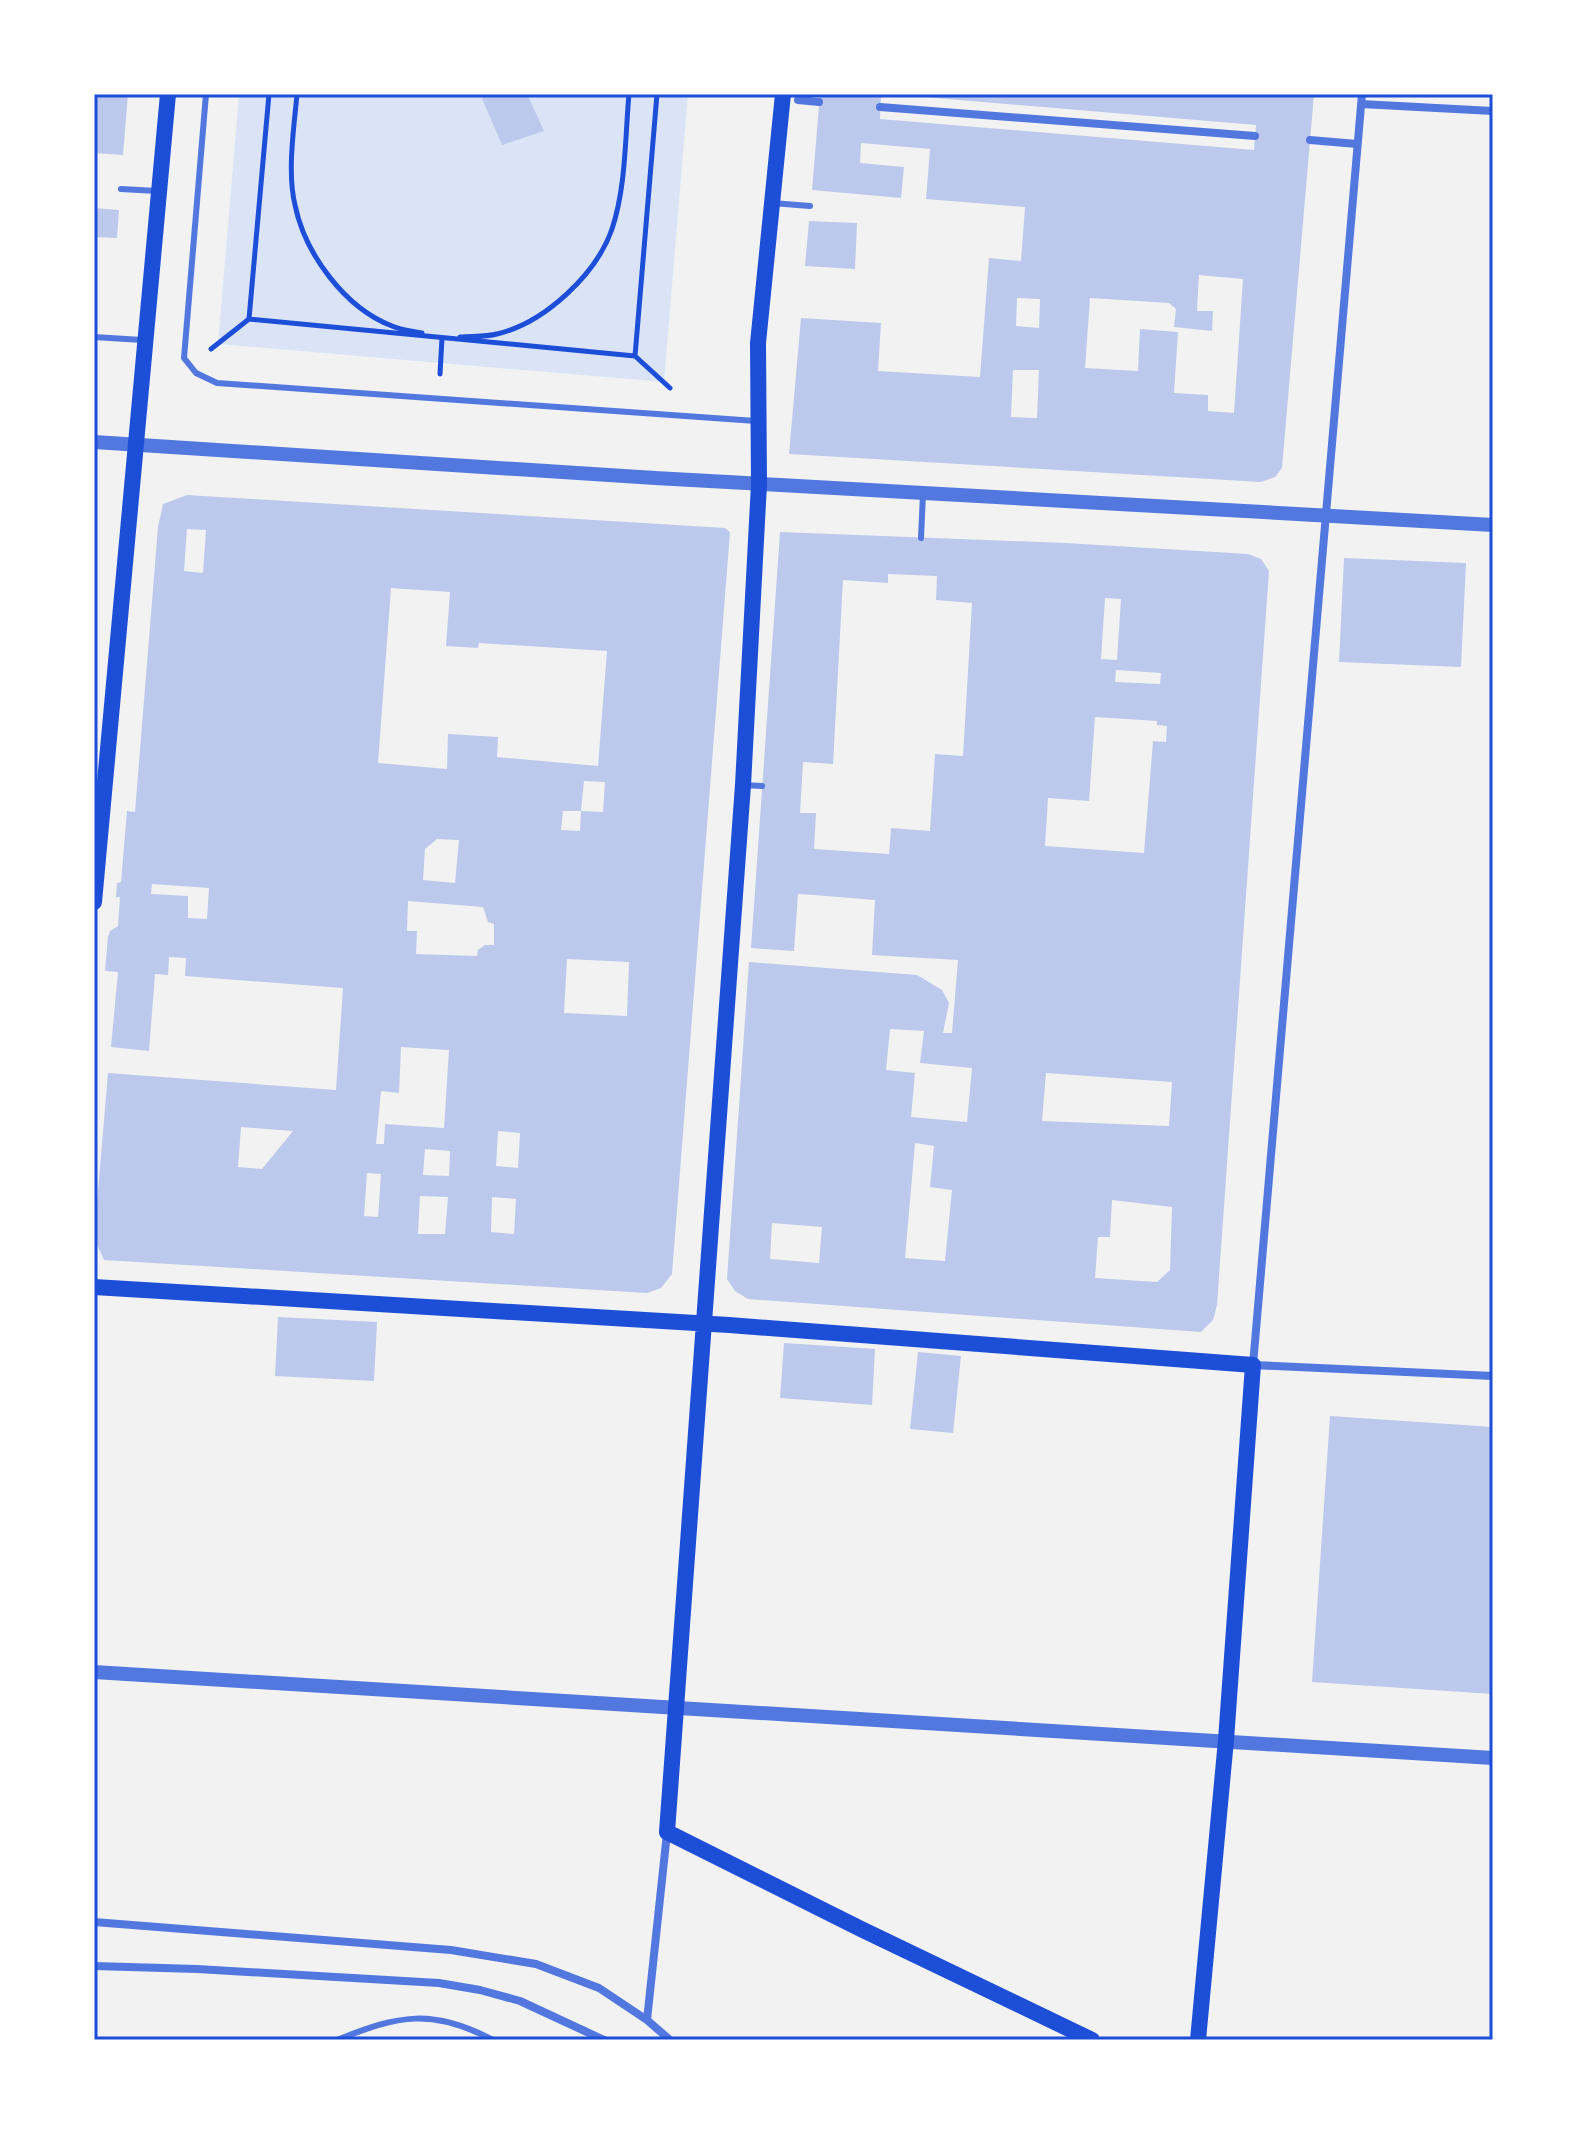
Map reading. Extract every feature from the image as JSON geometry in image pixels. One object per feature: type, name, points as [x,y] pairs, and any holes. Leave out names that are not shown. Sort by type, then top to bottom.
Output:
[{"type":"main road","points":[[94,902],[168,94]]},
{"type":"main road","points":[[791,97],[772,203],[758,343],[759,484],[743,785],[667,1832],[1092,2040]]},
{"type":"main road","points":[[94,1287],[704,1323],[1253,1365],[1226,1740],[1198,2040]]},
{"type":"street","points":[[791,97],[819,102]]},
{"type":"street","points":[[1493,111],[1361,99],[1253,1365],[1493,1376]]},
{"type":"street","points":[[880,107],[1255,136]]},
{"type":"street","points":[[1310,140],[1357,144]]},
{"type":"street","points":[[94,442],[759,484],[1493,525]]},
{"type":"street","points":[[94,1672],[1493,1758]]},
{"type":"street","points":[[647,2020],[667,1832]]},
{"type":"street","points":[[94,1922],[451,1950],[536,1964],[599,1988],[647,2020],[670,2040]]},
{"type":"street","points":[[94,1966],[439,1983],[520,2001],[604,2040]]},
{"type":"lane","points":[[206,94],[184,358],[196,373],[217,383],[759,421]]},
{"type":"lane","points":[[121,189],[159,191]]},
{"type":"lane","points":[[772,203],[810,206]]},
{"type":"lane","points":[[94,337],[146,341]]},
{"type":"lane","points":[[921,538],[923,493]]},
{"type":"lane","points":[[743,785],[762,786]]},
{"type":"lane","points":[[337,2040],[378,2023],[421,2016],[473,2029],[493,2040]]},
{"type":"path","points":[[249,319],[269,94]]},
{"type":"path","points":[[297,94],[292,150],[294,204],[313,255],[346,297],[380,319],[391,326],[442,338],[497,334],[546,313],[586,277],[612,230],[622,177],[629,94]]},
{"type":"path","points":[[635,356],[657,94]]},
{"type":"path","points":[[211,349],[249,319],[635,356],[670,388]]},
{"type":"path","points":[[440,374],[442,338]]},
{"type":"shaded area","points":[[239,94],[688,94],[664,382],[218,344]]},
{"type":"building","points":[[94,94],[128,94],[123,155],[94,153]]},
{"type":"building","points":[[480,94],[527,94],[544,131],[502,145]]},
{"type":"building","points":[[820,94],[881,94],[880,119],[1254,150],[1256,125],[912,94],[1314,94],[1282,468],[1275,477],[1261,482],[789,454],[801,318],[881,323],[878,371],[980,377],[989,258],[1021,261],[1025,207],[926,199],[930,149],[861,143],[860,163],[904,167],[901,198],[812,190]],"holes":[[[1199,275],[1243,279],[1234,413],[1208,411],[1208,395],[1174,393],[1178,332],[1140,329],[1138,371],[1085,368],[1090,298],[1169,303],[1176,309],[1174,327],[1212,331],[1213,311],[1197,311]],[[1017,298],[1040,299],[1039,328],[1016,326]],[[1013,370],[1039,370],[1037,418],[1011,417]]]},
{"type":"building","points":[[94,208],[119,210],[117,238],[94,237]]},
{"type":"building","points":[[809,221],[857,223],[855,269],[805,266]]},
{"type":"building","points":[[187,495],[725,528],[730,532],[672,1274],[661,1288],[647,1293],[104,1260],[94,1238],[108,1073],[336,1090],[343,988],[185,976],[186,958],[169,957],[168,975],[155,974],[149,1051],[111,1047],[118,972],[105,971],[108,937],[110,931],[118,926],[120,897],[116,897],[117,883],[121,882],[127,811],[135,812],[158,527],[163,504]],"holes":[[[187,529],[206,530],[203,573],[184,571]],[[391,588],[450,592],[446,646],[478,648],[479,643],[607,651],[598,766],[497,757],[498,737],[448,734],[447,769],[378,763]],[[584,781],[605,782],[603,812],[581,811]],[[563,811],[581,811],[580,831],[561,830]],[[437,839],[459,840],[455,883],[423,880],[425,849]],[[152,884],[209,888],[207,919],[188,918],[188,896],[151,894]],[[408,901],[483,907],[488,922],[494,924],[494,945],[485,945],[478,950],[477,956],[416,954],[417,931],[407,931]],[[567,959],[629,962],[627,1016],[564,1013]],[[401,1047],[449,1050],[444,1128],[385,1124],[384,1144],[376,1144],[381,1091],[399,1093]],[[241,1127],[293,1131],[262,1169],[238,1167]],[[498,1131],[520,1133],[518,1168],[496,1166]],[[425,1149],[450,1151],[449,1176],[423,1175]],[[367,1173],[381,1174],[378,1217],[364,1216]],[[420,1196],[448,1197],[445,1234],[418,1234]],[[492,1197],[516,1199],[514,1234],[491,1232]]]},
{"type":"building","points":[[780,532],[1066,543],[1248,554],[1261,559],[1269,571],[1217,1305],[1213,1320],[1201,1332],[748,1299],[735,1291],[727,1279],[749,962],[917,975],[942,990],[949,1003],[943,1033],[952,1033],[958,960],[872,955],[875,900],[798,894],[794,951],[751,948]],"holes":[[[888,574],[937,576],[936,600],[972,603],[963,756],[935,754],[930,831],[891,828],[889,854],[814,849],[816,813],[800,813],[803,762],[833,764],[843,580],[888,583]],[[1105,598],[1121,599],[1117,660],[1101,659]],[[1116,670],[1161,673],[1160,684],[1115,682]],[[1095,717],[1157,721],[1157,725],[1167,726],[1166,742],[1153,741],[1144,853],[1045,846],[1048,798],[1089,801]],[[890,1029],[924,1031],[920,1063],[972,1068],[967,1122],[911,1117],[915,1073],[886,1070]],[[1046,1073],[1172,1082],[1169,1126],[1042,1121]],[[915,1143],[934,1146],[930,1187],[952,1190],[945,1261],[905,1258]],[[1112,1200],[1172,1207],[1170,1270],[1157,1282],[1095,1278],[1098,1237],[1110,1237]],[[772,1223],[822,1227],[819,1263],[770,1259]]]},
{"type":"building","points":[[1344,558],[1466,563],[1461,667],[1339,662]]},
{"type":"building","points":[[278,1317],[377,1322],[374,1381],[275,1376]]},
{"type":"building","points":[[784,1343],[875,1349],[872,1405],[780,1398]]},
{"type":"building","points":[[918,1352],[961,1356],[953,1433],[910,1429]]},
{"type":"building","points":[[1330,1416],[1493,1427],[1493,1694],[1312,1682]]}]
